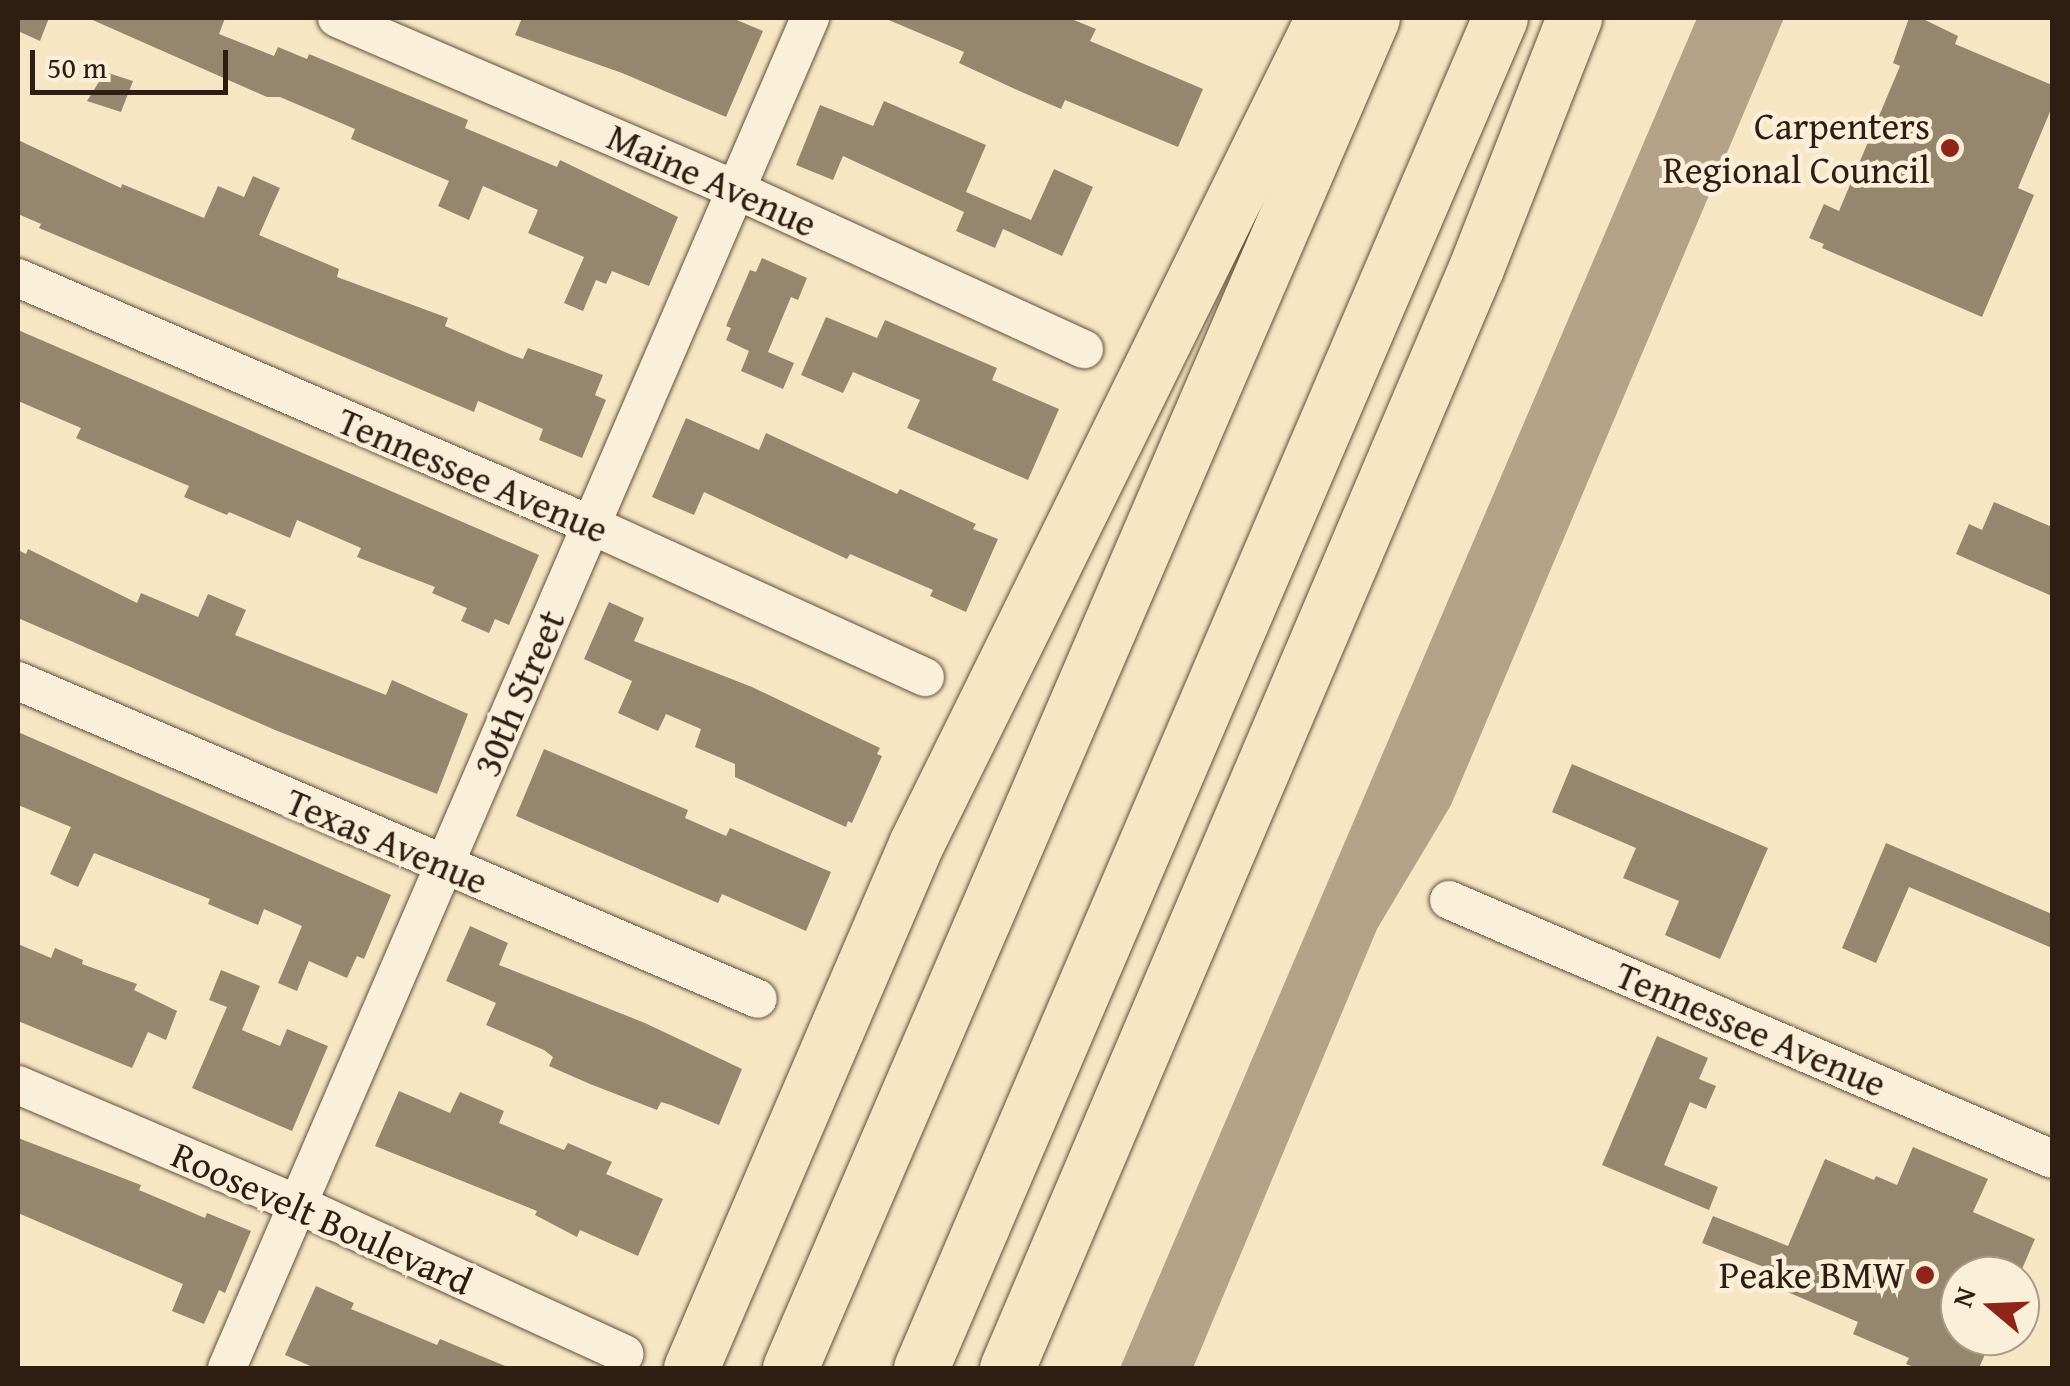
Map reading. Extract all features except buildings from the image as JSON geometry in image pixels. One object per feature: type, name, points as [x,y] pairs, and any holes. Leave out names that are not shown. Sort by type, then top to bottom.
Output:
[{"type":"highway","points":[[690,1368],[916,844],[1323,18]]},
{"type":"highway","points":[[790,1368],[1372,18]]},
{"type":"highway","points":[[921,1368],[1500,18]]},
{"type":"highway","points":[[1006,1368],[1468,286],[1574,18]]},
{"type":"highway","points":[[900,1368],[1156,816]]},
{"type":"street","name":"Maine Avenue","points":[[337,18],[734,188],[1084,349]]},
{"type":"street","name":"30th Street","points":[[227,1368],[810,18]]},
{"type":"street","name":"Tennessee Avenue","points":[[18,278],[591,525],[925,677]]},
{"type":"street","name":"Texas Avenue","points":[[18,681],[758,999]]},
{"type":"street","name":"Tennessee Avenue","points":[[1449,900],[2052,1159]]},
{"type":"street","name":"Roosevelt Boulevard","points":[[18,1085],[299,1205],[624,1354]]},
{"type":"shaded area","points":[[1697,18],[1784,18],[1451,805],[1377,929],[1193,1368],[1120,1368]]},
{"type":"place","name":"Carpenters Regional Council","points":[[1950,148]]},
{"type":"place","name":"Peake BMW","points":[[1925,1275]]}]
